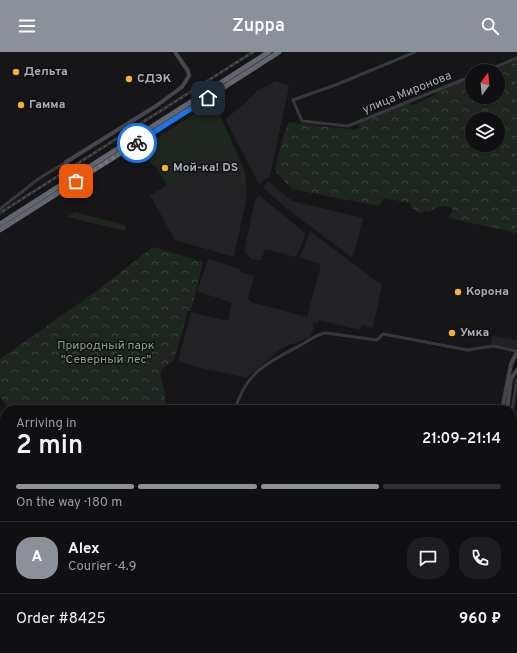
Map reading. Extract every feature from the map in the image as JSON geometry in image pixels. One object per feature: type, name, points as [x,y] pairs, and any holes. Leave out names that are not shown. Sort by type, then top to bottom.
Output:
[{"type":"highway","points":[[0,230],[269,52]]},
{"type":"highway","points":[[0,224],[279,52]]},
{"type":"street","points":[[0,202],[1,208],[38,179],[156,106],[182,87],[189,76],[187,69],[175,52]]},
{"type":"street","name":"улица Миронова","points":[[415,52],[338,84],[293,100],[302,121],[348,126],[465,79]]},
{"type":"street","points":[[502,64],[517,58]]},
{"type":"street","points":[[66,162],[75,179]]},
{"type":"street","points":[[236,405],[249,380],[264,365],[311,340],[319,334],[326,333],[377,340],[383,334],[468,350],[493,346],[517,352],[510,364],[503,405]]},
{"type":"street","points":[[508,405],[511,379],[517,370],[513,369],[510,364]]},
{"type":"street","points":[[513,405],[517,380]]},
{"type":"shaded area","points":[[275,81],[289,86],[270,177],[259,184],[225,119],[241,107],[258,90]]},
{"type":"shaded area","points":[[224,154],[247,195],[234,257],[175,240],[150,195]]},
{"type":"shaded area","points":[[268,181],[292,201],[363,218],[354,254],[351,257],[286,208],[263,187]]},
{"type":"shaded area","points":[[259,195],[306,234],[296,257],[265,249],[261,261],[251,259],[244,251],[255,200]]},
{"type":"shaded area","points":[[310,231],[382,285],[373,328],[362,325],[360,330],[319,320],[318,323],[313,323],[314,329],[309,338],[279,350],[247,378],[197,367],[178,361],[191,312],[228,321],[232,303],[197,291],[208,259],[241,269],[240,272],[254,276],[248,298],[251,302],[307,317],[321,264],[300,258]]},
{"type":"shaded area","points":[[492,336],[517,340],[517,349],[491,344]]},
{"type":"green space","points":[[517,58],[517,233],[449,218],[450,214],[453,212],[452,208],[448,207],[442,206],[429,212],[424,211],[421,213],[411,207],[411,203],[384,198],[379,206],[292,189],[276,172],[275,169],[283,137],[289,122],[353,130],[361,127],[355,124],[405,103],[412,105],[433,96],[442,88],[465,79],[465,104],[505,104],[505,64],[502,64]]},
{"type":"green space","points":[[215,101],[245,171],[247,195],[224,154],[167,186],[156,167],[148,161],[143,152],[142,147]]},
{"type":"green space","points":[[75,212],[125,225],[126,231],[67,217]]},
{"type":"green space","name":"Природный парк \"Северный лес\"","points":[[153,247],[203,262],[191,311],[188,311],[174,360],[163,368],[160,373],[164,389],[166,405],[7,405],[0,397],[0,359],[99,289]]},
{"type":"railway","points":[[0,213],[253,52]]},
{"type":"way so far","points":[[76,181],[137,143]]},
{"type":"place","name":"Дельта","points":[[16,72]]},
{"type":"place","name":"СДЭК","points":[[129,79]]},
{"type":"place","name":"Гамма","points":[[21,105]]},
{"type":"place","name":"Мой-ка! DS","points":[[165,168]]},
{"type":"place","name":"Корона","points":[[458,292]]},
{"type":"place","name":"Умка","points":[[452,333]]},
{"type":"route","points":[[137,143],[208,98]]}]
